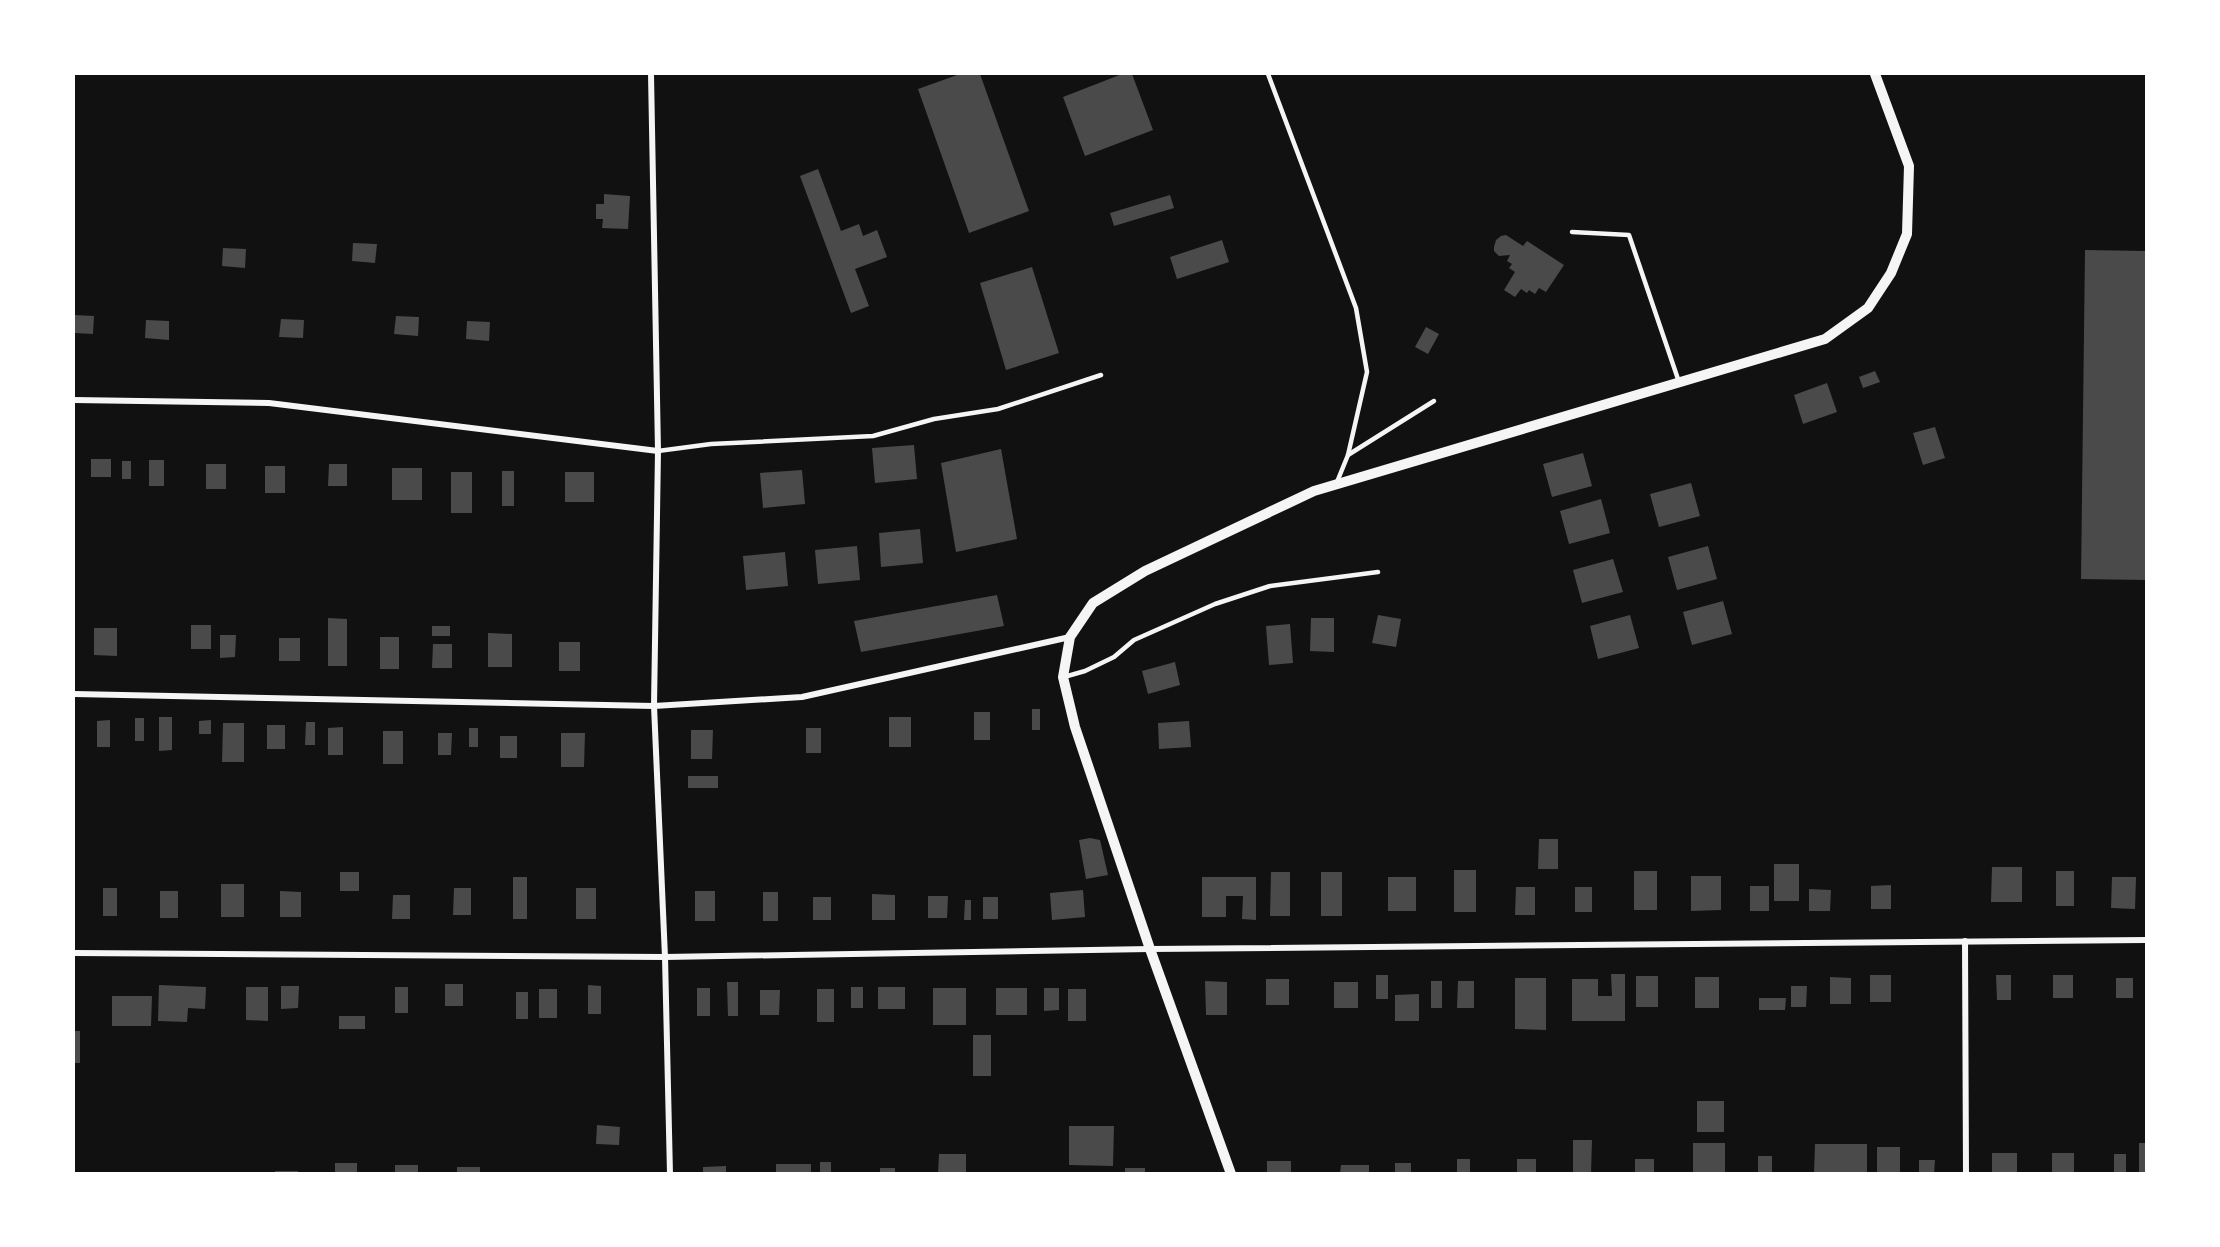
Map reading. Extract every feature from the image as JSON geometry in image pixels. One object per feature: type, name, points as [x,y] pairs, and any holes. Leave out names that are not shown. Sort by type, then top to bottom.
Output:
[{"type":"street","points":[[651,74],[658,452],[654,706],[665,957],[669,1173]]},
{"type":"street","points":[[1231,1173],[1150,950],[1075,727],[1064,677],[1070,638],[1093,603],[1145,571],[1314,491],[1825,339],[1868,308],[1891,273],[1907,234],[1909,166],[1875,74]]},
{"type":"street","points":[[74,400],[269,403],[658,452]]},
{"type":"street","points":[[74,694],[654,706],[802,697],[1070,638]]},
{"type":"street","points":[[74,953],[665,957],[2146,940]]},
{"type":"street","points":[[1965,941],[1966,1173]]},
{"type":"lane","points":[[1268,74],[1356,308],[1367,372],[1348,455],[1336,485]]},
{"type":"lane","points":[[1572,232],[1629,235],[1679,382]]},
{"type":"lane","points":[[658,452],[711,444],[873,436],[933,419],[998,409],[1101,375]]},
{"type":"lane","points":[[1348,455],[1434,401]]},
{"type":"lane","points":[[1064,677],[1085,671],[1114,657],[1134,640],[1215,604],[1270,586],[1378,573]]},
{"type":"building","points":[[960,74],[980,74],[1029,211],[969,233],[918,89]]},
{"type":"building","points":[[1122,74],[1132,74],[1153,130],[1085,156],[1063,97]]},
{"type":"building","points":[[818,169],[841,231],[859,224],[863,236],[877,230],[887,257],[855,269],[869,306],[851,313],[800,176]]},
{"type":"building","points":[[604,194],[630,196],[628,229],[602,228],[603,219],[596,219],[596,204],[604,204]]},
{"type":"building","points":[[1170,195],[1174,208],[1114,226],[1110,213]]},
{"type":"building","points":[[1506,235],[1523,246],[1527,241],[1564,265],[1546,292],[1539,288],[1535,294],[1521,289],[1515,297],[1504,290],[1515,272],[1509,268],[1512,264],[1507,261],[1510,255],[1499,256],[1494,251],[1494,247],[1496,240]]},
{"type":"building","points":[[1222,240],[1229,262],[1177,279],[1170,257]]},
{"type":"building","points":[[353,243],[377,244],[375,263],[352,261]]},
{"type":"building","points":[[223,248],[246,249],[245,268],[222,266]]},
{"type":"building","points":[[2085,250],[2146,251],[2146,580],[2081,579]]},
{"type":"building","points":[[1032,267],[1059,353],[1006,370],[980,283]]},
{"type":"building","points":[[74,315],[94,316],[93,334],[74,333]]},
{"type":"building","points":[[396,316],[419,317],[418,336],[394,334]]},
{"type":"building","points":[[281,319],[304,320],[303,338],[279,337]]},
{"type":"building","points":[[146,320],[169,321],[169,340],[145,338]]},
{"type":"building","points":[[467,321],[490,322],[489,341],[466,339]]},
{"type":"building","points":[[1426,327],[1439,334],[1428,354],[1415,347]]},
{"type":"building","points":[[1875,371],[1880,382],[1863,388],[1859,377]]},
{"type":"building","points":[[1827,383],[1837,412],[1803,424],[1794,395]]},
{"type":"building","points":[[1935,427],[1945,458],[1923,465],[1913,433]]},
{"type":"building","points":[[914,445],[917,479],[875,483],[872,448]]},
{"type":"building","points":[[1001,449],[1017,539],[956,552],[941,463]]},
{"type":"building","points":[[1583,453],[1592,486],[1552,497],[1543,464]]},
{"type":"building","points":[[91,459],[111,459],[111,477],[91,477]]},
{"type":"building","points":[[149,460],[164,460],[164,486],[149,486]]},
{"type":"building","points":[[122,461],[131,461],[131,479],[122,479]]},
{"type":"building","points":[[206,464],[226,464],[226,489],[206,489]]},
{"type":"building","points":[[329,464],[347,464],[347,486],[328,486]]},
{"type":"building","points":[[265,466],[285,466],[285,493],[265,493]]},
{"type":"building","points":[[392,468],[422,468],[422,500],[392,500]]},
{"type":"building","points":[[802,470],[805,504],[763,508],[760,473]]},
{"type":"building","points":[[502,471],[514,471],[514,506],[502,506]]},
{"type":"building","points":[[451,472],[472,472],[472,513],[451,513]]},
{"type":"building","points":[[565,472],[594,472],[594,502],[565,502]]},
{"type":"building","points":[[1691,483],[1700,516],[1659,527],[1650,494]]},
{"type":"building","points":[[1601,499],[1610,533],[1569,544],[1560,511]]},
{"type":"building","points":[[920,529],[923,563],[881,567],[879,533]]},
{"type":"building","points":[[857,546],[860,580],[818,584],[815,550]]},
{"type":"building","points":[[1708,546],[1717,579],[1677,590],[1668,557]]},
{"type":"building","points":[[785,552],[788,586],[746,590],[743,556]]},
{"type":"building","points":[[1613,559],[1623,592],[1582,603],[1573,570]]},
{"type":"building","points":[[997,595],[1004,626],[861,652],[854,621]]},
{"type":"building","points":[[1723,601],[1732,634],[1692,645],[1683,612]]},
{"type":"building","points":[[1378,615],[1401,619],[1396,647],[1372,643]]},
{"type":"building","points":[[1630,615],[1639,648],[1598,659],[1590,626]]},
{"type":"building","points":[[328,618],[347,619],[347,666],[328,666]]},
{"type":"building","points":[[1311,618],[1334,618],[1334,652],[1310,651]]},
{"type":"building","points":[[1290,624],[1293,663],[1269,665],[1266,626]]},
{"type":"building","points":[[191,625],[211,625],[211,649],[191,649]]},
{"type":"building","points":[[432,626],[450,626],[450,636],[432,636]]},
{"type":"building","points":[[94,628],[117,628],[117,656],[94,655]]},
{"type":"building","points":[[488,633],[512,634],[512,667],[488,667]]},
{"type":"building","points":[[220,635],[236,635],[235,657],[220,658]]},
{"type":"building","points":[[380,637],[399,637],[399,669],[380,669]]},
{"type":"building","points":[[279,638],[300,638],[300,661],[279,661]]},
{"type":"building","points":[[559,642],[580,642],[580,671],[559,671]]},
{"type":"building","points":[[433,644],[452,644],[452,668],[432,668]]},
{"type":"building","points":[[1175,662],[1180,685],[1148,694],[1142,671]]},
{"type":"building","points":[[1032,709],[1040,709],[1040,730],[1032,730]]},
{"type":"building","points":[[974,712],[990,712],[990,740],[974,740]]},
{"type":"building","points":[[159,717],[172,717],[172,750],[159,751]]},
{"type":"building","points":[[889,717],[911,717],[911,747],[889,747]]},
{"type":"building","points":[[135,718],[144,718],[144,741],[135,741]]},
{"type":"building","points":[[110,720],[110,747],[97,747],[97,721]]},
{"type":"building","points":[[211,720],[211,734],[199,734],[199,721]]},
{"type":"building","points":[[1189,721],[1191,747],[1159,749],[1158,723]]},
{"type":"building","points":[[306,722],[315,722],[315,745],[305,745]]},
{"type":"building","points":[[223,723],[244,723],[244,762],[222,762]]},
{"type":"building","points":[[267,725],[285,725],[285,749],[267,749]]},
{"type":"building","points":[[343,727],[343,755],[328,755],[328,728]]},
{"type":"building","points":[[469,728],[478,728],[478,747],[469,747]]},
{"type":"building","points":[[806,728],[821,728],[821,753],[806,753]]},
{"type":"building","points":[[691,730],[713,730],[712,759],[691,759]]},
{"type":"building","points":[[383,731],[403,731],[403,764],[383,764]]},
{"type":"building","points":[[438,733],[452,733],[451,755],[438,755]]},
{"type":"building","points":[[561,733],[585,733],[584,767],[561,767]]},
{"type":"building","points":[[500,736],[517,736],[517,758],[500,758]]},
{"type":"building","points":[[688,776],[718,776],[718,788],[688,788]]},
{"type":"building","points":[[1090,838],[1100,840],[1108,875],[1086,879],[1079,840]]},
{"type":"building","points":[[1539,839],[1558,839],[1558,869],[1538,869]]},
{"type":"building","points":[[1774,864],[1799,864],[1799,901],[1774,901]]},
{"type":"building","points":[[1992,867],[2022,867],[2022,902],[1991,902]]},
{"type":"building","points":[[1454,870],[1476,870],[1476,912],[1454,912]]},
{"type":"building","points":[[1634,871],[1657,871],[1657,910],[1634,910]]},
{"type":"building","points":[[2056,871],[2074,871],[2074,906],[2056,906]]},
{"type":"building","points":[[340,872],[359,872],[359,891],[340,891]]},
{"type":"building","points":[[1271,872],[1290,872],[1290,916],[1270,916]]},
{"type":"building","points":[[1321,872],[1342,872],[1342,916],[1321,916]]},
{"type":"building","points":[[1691,876],[1721,876],[1721,910],[1691,911]]},
{"type":"building","points":[[513,877],[527,877],[527,919],[513,919]]},
{"type":"building","points":[[1202,877],[1256,877],[1256,920],[1242,919],[1243,896],[1226,896],[1226,917],[1202,917]]},
{"type":"building","points":[[1388,877],[1416,877],[1416,911],[1388,911]]},
{"type":"building","points":[[2112,877],[2136,877],[2135,909],[2111,908]]},
{"type":"building","points":[[221,884],[244,884],[244,917],[221,917]]},
{"type":"building","points":[[1891,885],[1891,909],[1871,909],[1871,886]]},
{"type":"building","points":[[1750,886],[1769,886],[1769,911],[1750,911]]},
{"type":"building","points":[[1516,887],[1535,887],[1535,915],[1515,915]]},
{"type":"building","points":[[1575,887],[1592,887],[1592,912],[1575,912]]},
{"type":"building","points":[[103,888],[117,888],[117,916],[103,916]]},
{"type":"building","points":[[454,888],[471,888],[471,915],[453,915]]},
{"type":"building","points":[[576,888],[596,888],[596,919],[576,919]]},
{"type":"building","points":[[1809,889],[1831,890],[1830,911],[1809,911]]},
{"type":"building","points":[[1083,890],[1085,917],[1052,920],[1050,893]]},
{"type":"building","points":[[160,891],[178,891],[178,918],[160,918]]},
{"type":"building","points":[[280,891],[301,892],[301,917],[280,917]]},
{"type":"building","points":[[695,891],[715,891],[715,921],[695,921]]},
{"type":"building","points":[[763,892],[778,892],[778,921],[763,921]]},
{"type":"building","points":[[872,894],[895,895],[895,920],[872,920]]},
{"type":"building","points":[[393,895],[410,895],[410,919],[392,919]]},
{"type":"building","points":[[928,896],[948,896],[947,918],[928,918]]},
{"type":"building","points":[[813,897],[831,897],[831,920],[813,920]]},
{"type":"building","points":[[983,897],[998,897],[998,919],[983,919]]},
{"type":"building","points":[[965,900],[971,900],[971,920],[964,920]]},
{"type":"building","points":[[1611,974],[1625,974],[1625,1021],[1572,1021],[1572,979],[1598,979],[1598,996],[1612,996]]},
{"type":"building","points":[[1376,975],[1388,975],[1388,999],[1376,999]]},
{"type":"building","points":[[1870,975],[1891,975],[1891,1002],[1870,1002]]},
{"type":"building","points":[[1996,975],[2011,975],[2011,1000],[1997,1000]]},
{"type":"building","points":[[2053,975],[2073,975],[2073,998],[2053,998]]},
{"type":"building","points":[[1636,976],[1658,976],[1658,1007],[1636,1007]]},
{"type":"building","points":[[1695,977],[1719,977],[1719,1008],[1695,1008]]},
{"type":"building","points":[[1830,977],[1851,978],[1851,1004],[1830,1004]]},
{"type":"building","points":[[1515,978],[1546,978],[1546,1030],[1515,1029]]},
{"type":"building","points":[[2116,978],[2133,978],[2133,998],[2116,998]]},
{"type":"building","points":[[1266,979],[1289,979],[1289,1005],[1266,1005]]},
{"type":"building","points":[[1205,981],[1227,982],[1227,1015],[1206,1015]]},
{"type":"building","points":[[1431,981],[1442,981],[1442,1008],[1431,1008]]},
{"type":"building","points":[[1458,981],[1474,981],[1474,1008],[1457,1008]]},
{"type":"building","points":[[727,982],[738,982],[738,1016],[728,1016]]},
{"type":"building","points":[[1334,982],[1358,982],[1358,1008],[1334,1008]]},
{"type":"building","points":[[445,984],[463,984],[463,1006],[445,1006]]},
{"type":"building","points":[[159,985],[206,987],[205,1009],[188,1008],[187,1022],[158,1021]]},
{"type":"building","points":[[588,985],[601,986],[601,1014],[588,1014]]},
{"type":"building","points":[[281,986],[299,986],[298,1008],[281,1009]]},
{"type":"building","points":[[1791,986],[1807,986],[1806,1007],[1791,1007]]},
{"type":"building","points":[[246,987],[268,987],[268,1021],[246,1020]]},
{"type":"building","points":[[395,987],[408,987],[408,1013],[395,1013]]},
{"type":"building","points":[[851,987],[863,987],[863,1008],[851,1008]]},
{"type":"building","points":[[878,987],[905,987],[905,1009],[878,1009]]},
{"type":"building","points":[[697,988],[710,988],[710,1016],[697,1016]]},
{"type":"building","points":[[933,988],[966,988],[966,1025],[933,1025]]},
{"type":"building","points":[[996,988],[1027,988],[1027,1015],[996,1015]]},
{"type":"building","points":[[1044,988],[1059,988],[1059,1010],[1044,1011]]},
{"type":"building","points":[[539,989],[557,989],[557,1018],[539,1018]]},
{"type":"building","points":[[817,989],[834,989],[834,1022],[817,1022]]},
{"type":"building","points":[[1068,989],[1086,989],[1086,1021],[1068,1021]]},
{"type":"building","points":[[760,990],[780,990],[779,1015],[760,1015]]},
{"type":"building","points":[[516,992],[528,992],[528,1019],[516,1019]]},
{"type":"building","points":[[1419,994],[1419,1021],[1395,1021],[1395,995]]},
{"type":"building","points":[[112,996],[152,996],[151,1026],[112,1026]]},
{"type":"building","points":[[1759,998],[1786,998],[1785,1010],[1759,1010]]},
{"type":"building","points":[[339,1016],[365,1016],[365,1029],[339,1029]]},
{"type":"building","points":[[74,1031],[80,1031],[80,1063],[74,1063]]},
{"type":"building","points":[[973,1035],[991,1035],[991,1076],[973,1076]]},
{"type":"building","points":[[1697,1101],[1724,1101],[1724,1132],[1697,1132]]},
{"type":"building","points":[[597,1125],[620,1127],[619,1145],[596,1144]]},
{"type":"building","points":[[1069,1126],[1114,1126],[1113,1166],[1069,1165]]},
{"type":"building","points":[[1573,1140],[1592,1140],[1591,1174],[1573,1174]]},
{"type":"building","points":[[1693,1143],[1725,1143],[1725,1174],[1693,1174]]},
{"type":"building","points":[[2139,1143],[2146,1143],[2146,1174],[2139,1174]]},
{"type":"building","points":[[1815,1144],[1867,1144],[1867,1174],[1814,1174]]},
{"type":"building","points":[[1877,1147],[1900,1147],[1900,1174],[1877,1174]]},
{"type":"building","points":[[1992,1153],[2017,1153],[2017,1174],[1992,1174]]},
{"type":"building","points":[[2052,1153],[2074,1153],[2074,1174],[2052,1174]]},
{"type":"building","points":[[939,1154],[966,1154],[966,1174],[938,1174]]},
{"type":"building","points":[[2114,1154],[2126,1154],[2126,1174],[2114,1174]]},
{"type":"building","points":[[1758,1156],[1772,1156],[1772,1174],[1758,1174]]},
{"type":"building","points":[[1457,1159],[1470,1159],[1470,1174],[1457,1174]]},
{"type":"building","points":[[1517,1159],[1536,1159],[1536,1174],[1517,1174]]},
{"type":"building","points":[[1635,1159],[1654,1159],[1654,1174],[1635,1174]]},
{"type":"building","points":[[1919,1160],[1935,1160],[1934,1174],[1919,1174]]},
{"type":"building","points":[[1267,1161],[1291,1161],[1291,1174],[1267,1174]]},
{"type":"building","points":[[820,1162],[831,1162],[831,1174],[820,1174]]},
{"type":"building","points":[[335,1163],[357,1163],[357,1174],[335,1174]]},
{"type":"building","points":[[1395,1163],[1411,1163],[1411,1174],[1395,1174]]},
{"type":"building","points":[[776,1164],[811,1164],[811,1174],[776,1174]]},
{"type":"building","points":[[395,1165],[418,1165],[418,1174],[395,1174]]},
{"type":"building","points":[[1341,1165],[1369,1165],[1369,1174],[1340,1174]]},
{"type":"building","points":[[726,1166],[726,1174],[703,1174],[703,1167]]},
{"type":"building","points":[[457,1167],[480,1167],[480,1174],[457,1174]]},
{"type":"building","points":[[880,1168],[895,1168],[895,1174],[880,1174]]},
{"type":"building","points":[[1125,1168],[1145,1168],[1145,1174],[1125,1174]]},
{"type":"building","points":[[275,1171],[298,1171],[298,1174],[275,1174]]}]
